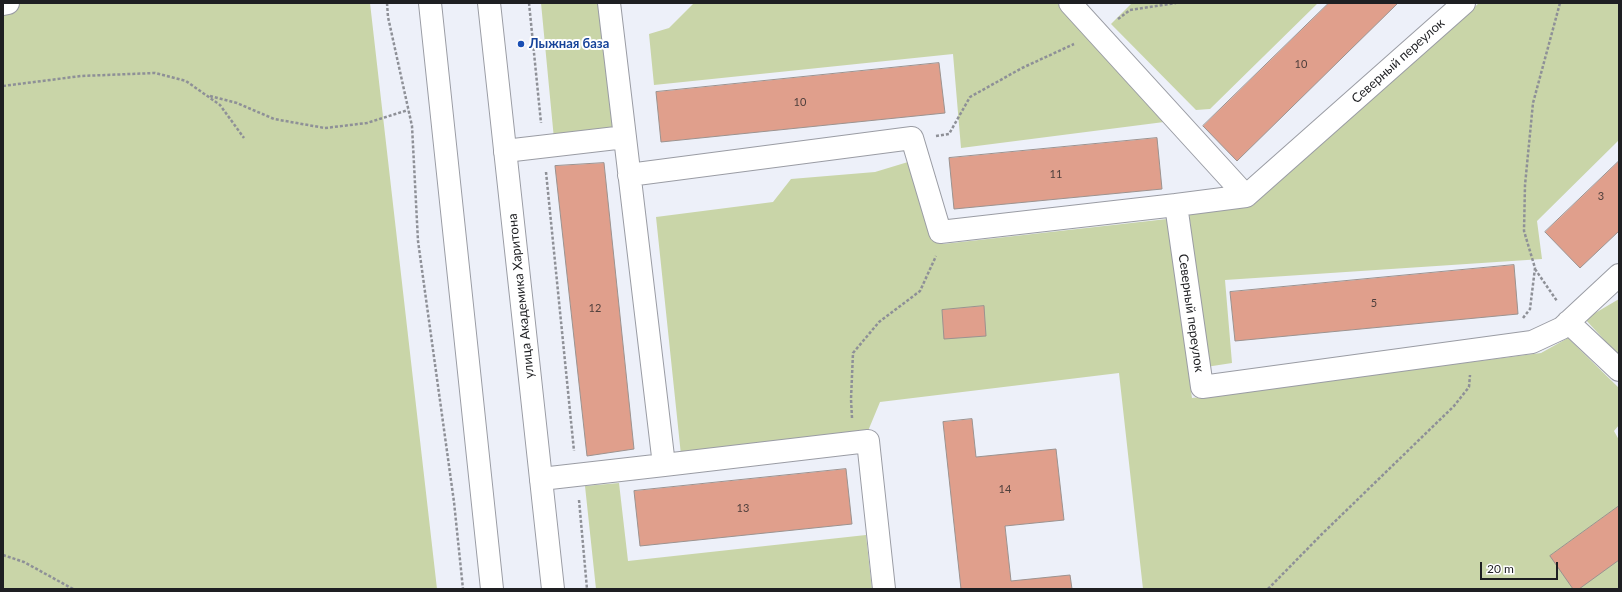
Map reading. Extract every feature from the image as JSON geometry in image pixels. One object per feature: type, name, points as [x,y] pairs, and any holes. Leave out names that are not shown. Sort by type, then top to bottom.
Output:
[{"type":"main road","points":[[3,4],[8,3]]},
{"type":"main road","points":[[430,3],[492,589]]},
{"type":"main road","name":"улица Академика Харитона","points":[[489,3],[553,589]]},
{"type":"main road","points":[[609,3],[664,465]]},
{"type":"main road","points":[[1070,3],[1246,196]]},
{"type":"main road","name":"Северный переулок","points":[[1246,196],[1464,3]]},
{"type":"main road","points":[[505,151],[625,137]]},
{"type":"main road","points":[[629,175],[912,138],[940,232],[1246,196]]},
{"type":"main road","name":"Северный переулок","points":[[1176,205],[1202,387],[1532,342],[1562,328],[1619,275]]},
{"type":"main road","points":[[1568,322],[1619,370]]},
{"type":"main road","points":[[541,479],[868,441],[884,589]]},
{"type":"path","points":[[387,3],[388,17],[412,126],[418,241],[454,502],[463,589]]},
{"type":"path","points":[[529,3],[587,589]]},
{"type":"path","points":[[912,138],[949,134],[970,97],[1022,68],[1098,34],[1130,10],[1176,3]]},
{"type":"path","points":[[1560,3],[1533,103],[1525,185],[1524,231],[1535,268],[1554,295],[1568,322]]},
{"type":"path","points":[[3,86],[81,76],[155,73],[186,81],[220,105],[244,138]]},
{"type":"path","points":[[207,96],[237,104],[274,119],[325,128],[367,123],[408,110]]},
{"type":"path","points":[[854,443],[851,399],[853,353],[879,322],[920,291],[936,260],[940,232]]},
{"type":"path","points":[[1503,346],[1530,309],[1535,268]]},
{"type":"path","points":[[1268,589],[1322,534],[1454,406],[1469,387],[1472,350]]},
{"type":"path","points":[[3,555],[24,562],[73,589]]},
{"type":"green space","points":[[3,3],[370,3],[437,589],[3,589]]},
{"type":"green space","points":[[541,3],[600,3],[615,133],[554,139]]},
{"type":"green space","points":[[694,3],[1057,3],[1164,122],[961,148],[953,54],[654,85],[649,34],[669,28]]},
{"type":"green space","points":[[1132,3],[1318,3],[1210,109],[1196,110],[1111,24]]},
{"type":"green space","points":[[1479,3],[1619,3],[1619,140],[1537,221],[1542,259],[1225,280],[1232,363],[1206,367],[1189,212],[1252,206]]},
{"type":"green space","points":[[908,162],[932,231],[943,244],[1167,219],[1192,398],[1541,353],[1568,338],[1619,388],[1619,425],[1614,431],[1619,440],[1619,589],[1143,589],[1119,373],[880,402],[868,431],[681,455],[656,217],[773,202],[791,179],[875,172]]},
{"type":"green space","points":[[1619,299],[1619,356],[1585,319]]},
{"type":"green space","points":[[619,483],[628,561],[866,535],[872,589],[596,589],[585,486]]},
{"type":"building","points":[[1329,3],[1398,3],[1237,161],[1203,126]]},
{"type":"building","points":[[939,63],[945,113],[661,142],[656,92]]},
{"type":"building","points":[[1157,138],[1162,189],[954,209],[949,158]]},
{"type":"building","points":[[1619,161],[1619,231],[1580,268],[1545,232]]},
{"type":"building","points":[[604,163],[634,449],[587,456],[555,166]]},
{"type":"building","points":[[1514,265],[1518,314],[1235,341],[1230,292]]},
{"type":"building","points":[[984,306],[986,336],[944,339],[942,310]]},
{"type":"building","points":[[972,419],[976,457],[1056,449],[1064,520],[1005,526],[1011,581],[1070,575],[1072,589],[961,589],[943,422]]},
{"type":"building","points":[[846,469],[852,524],[640,546],[634,491]]},
{"type":"building","points":[[1619,506],[1619,560],[1579,589],[1573,589],[1550,556]]},
{"type":"place","name":"Лыжная база","points":[[521,44]]}]
